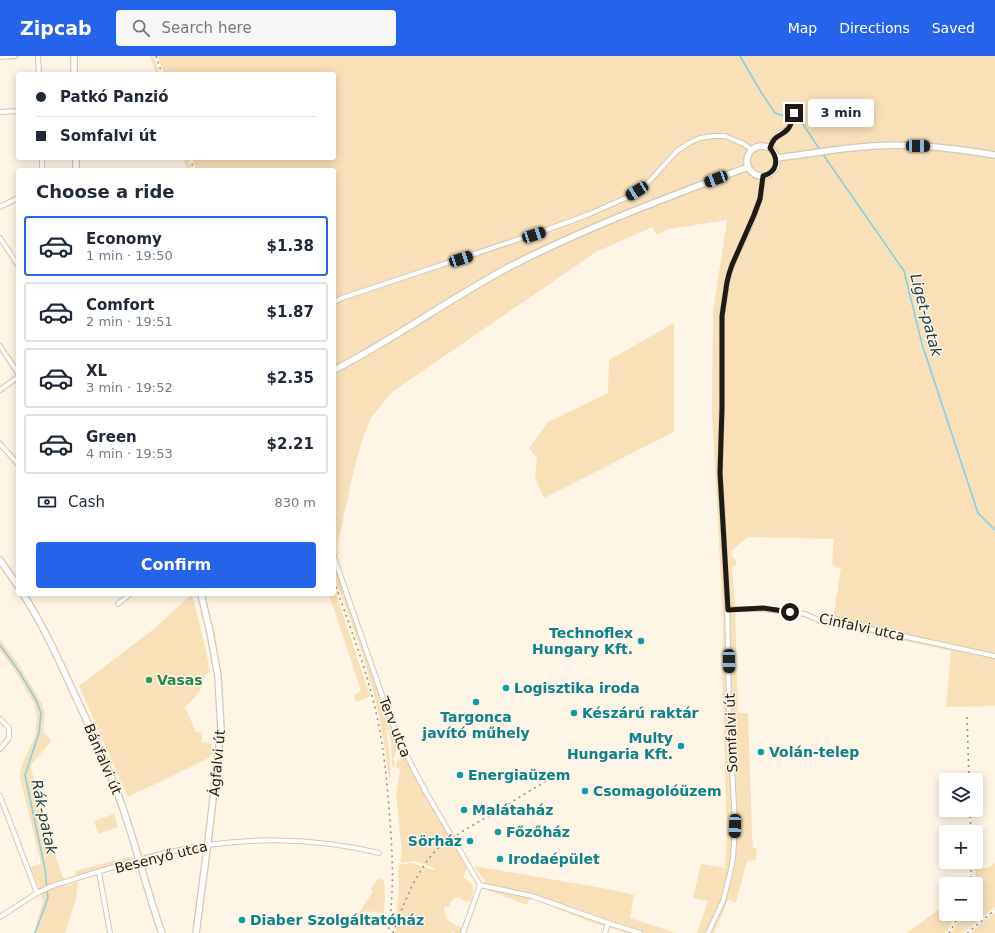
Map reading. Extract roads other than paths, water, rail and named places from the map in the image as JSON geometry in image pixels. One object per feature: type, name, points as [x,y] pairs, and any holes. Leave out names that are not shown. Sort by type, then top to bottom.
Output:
[{"type":"main road","points":[[74,56],[74,72]]},
{"type":"main road","points":[[776,158],[872,146],[909,145],[946,147],[995,155]]},
{"type":"main road","points":[[759,146],[770,148],[776,158],[776,163],[773,170],[763,176],[754,174],[748,167],[747,158],[752,150],[759,146]]},
{"type":"main road","points":[[336,369],[387,340],[480,283],[541,251],[594,227],[748,167]]},
{"type":"main road","points":[[0,560],[16,583]]},
{"type":"main road","name":"Bánfalvi út","points":[[24,596],[51,643],[101,753],[120,800],[162,933]]},
{"type":"main road","name":"Ágfalvi út","points":[[196,933],[219,751],[220,712],[220,692],[201,596]]},
{"type":"street","points":[[0,57],[15,56]]},
{"type":"street","points":[[38,56],[38,72]]},
{"type":"street","points":[[0,112],[16,111]]},
{"type":"street","points":[[770,148],[773,140],[780,133],[787,130],[793,117]]},
{"type":"street","points":[[336,301],[546,230],[628,197],[645,186],[678,151],[689,143],[700,138],[725,136],[744,144],[752,150]]},
{"type":"street","name":"Somfalvi út","points":[[708,933],[723,901],[734,851],[734,812],[729,708],[728,610],[720,473],[722,316],[727,282],[732,265],[751,224],[760,199],[763,176]]},
{"type":"street","points":[[0,207],[16,199]]},
{"type":"street","points":[[0,238],[16,262]]},
{"type":"street","points":[[0,346],[16,370]]},
{"type":"street","points":[[0,390],[16,378]]},
{"type":"street","points":[[0,444],[16,462]]},
{"type":"street","name":"Terv utca","points":[[336,563],[387,710],[401,745],[427,794],[478,879],[480,885]]},
{"type":"street","points":[[118,604],[128,596]]},
{"type":"street","name":"Cinfalvi utca","points":[[728,610],[763,608],[805,614],[823,622],[865,628],[995,656]]},
{"type":"street","points":[[0,719],[9,728],[9,738],[0,749]]},
{"type":"street","points":[[0,796],[37,893]]},
{"type":"street","name":"Besenyő utca","points":[[0,916],[37,893],[52,886],[139,860],[174,851],[208,845],[267,840],[303,841],[354,847],[379,853]]},
{"type":"street","points":[[99,872],[110,933]]},
{"type":"street","points":[[463,933],[480,885],[532,896],[640,933]]},
{"type":"street","points":[[605,933],[608,923]]},
{"type":"waterway","name":"Liget-patak","points":[[740,56],[775,113],[786,117],[796,118],[803,124],[820,150]]},
{"type":"waterway","name":"Liget-patak","points":[[822,153],[904,271],[922,344],[978,513],[995,530]]},
{"type":"waterway","name":"Rák-patak","points":[[0,645],[20,673],[36,700],[41,713],[39,733],[25,775],[45,869],[48,898],[35,933]]},
{"type":"railway","points":[[156,56],[161,72]]},
{"type":"railway","points":[[191,160],[193,168]]},
{"type":"railway","points":[[336,587],[368,681],[382,742],[391,835],[392,864],[392,891],[388,933]]},
{"type":"railway","points":[[967,717],[969,773]]},
{"type":"railway","points":[[393,933],[413,884],[420,871],[436,850],[445,842],[548,780]]},
{"type":"railway","points":[[970,817],[971,825]]},
{"type":"railway","points":[[971,869],[971,877]]},
{"type":"railway","points":[[967,933],[995,910]]},
{"type":"railway","points":[[949,933],[956,921]]},
{"type":"place","name":"Technoflex Hungary Kft.","points":[[641,641]]},
{"type":"place","name":"Vasas","points":[[149,680]]},
{"type":"place","name":"Logisztika iroda","points":[[506,688]]},
{"type":"place","name":"Targonca javító műhely","points":[[476,702]]},
{"type":"place","name":"Készárú raktár","points":[[574,713]]},
{"type":"place","name":"Multy Hungaria Kft.","points":[[681,746]]},
{"type":"place","name":"Volán-telep","points":[[761,752]]},
{"type":"place","name":"Energiaüzem","points":[[460,775]]},
{"type":"place","name":"Csomagolóüzem","points":[[585,791]]},
{"type":"place","name":"Malátaház","points":[[464,810]]},
{"type":"place","name":"Főzőház","points":[[498,832]]},
{"type":"place","name":"Sörház","points":[[470,841]]},
{"type":"place","name":"Irodaépület","points":[[500,859]]},
{"type":"place","name":"Diaber Szolgáltatóház","points":[[242,920]]}]
